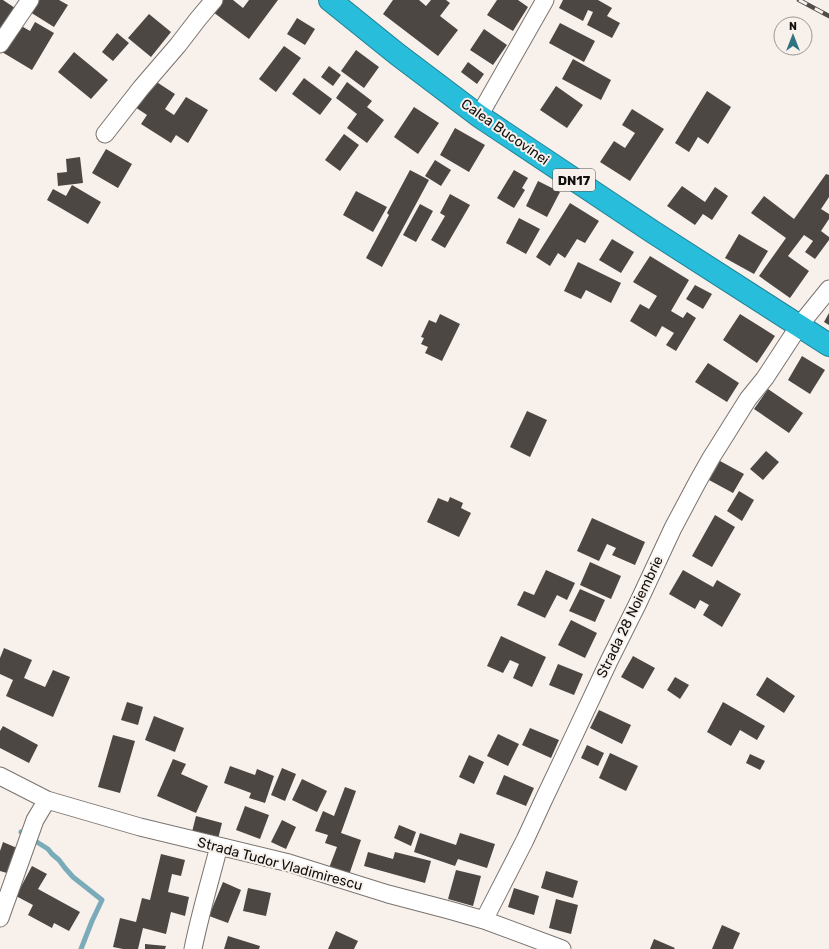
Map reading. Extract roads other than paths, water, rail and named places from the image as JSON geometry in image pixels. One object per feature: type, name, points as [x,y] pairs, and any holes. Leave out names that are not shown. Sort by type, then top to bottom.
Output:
[{"type":"highway","name":"Calea Bucovinei","points":[[330,0],[397,54],[479,116],[647,228],[829,345]]},
{"type":"street","points":[[0,44],[30,0]]},
{"type":"street","points":[[105,134],[214,0]]},
{"type":"street","points":[[479,116],[543,1]]},
{"type":"street","name":"Strada 28 Noiembrie","points":[[484,920],[525,840],[542,801],[673,528],[698,481],[748,399],[765,378],[799,326],[829,289]]},
{"type":"street","name":"Strada Tudor Vladimirescu","points":[[0,776],[46,800],[140,827],[289,863],[388,894],[484,920],[562,949]]},
{"type":"street","points":[[0,918],[35,820],[46,800]]},
{"type":"street","points":[[193,949],[206,892],[219,846]]},
{"type":"waterway","points":[[21,832],[48,849],[73,877],[102,900],[81,949]]},
{"type":"railway","points":[[799,0],[829,16]]}]
